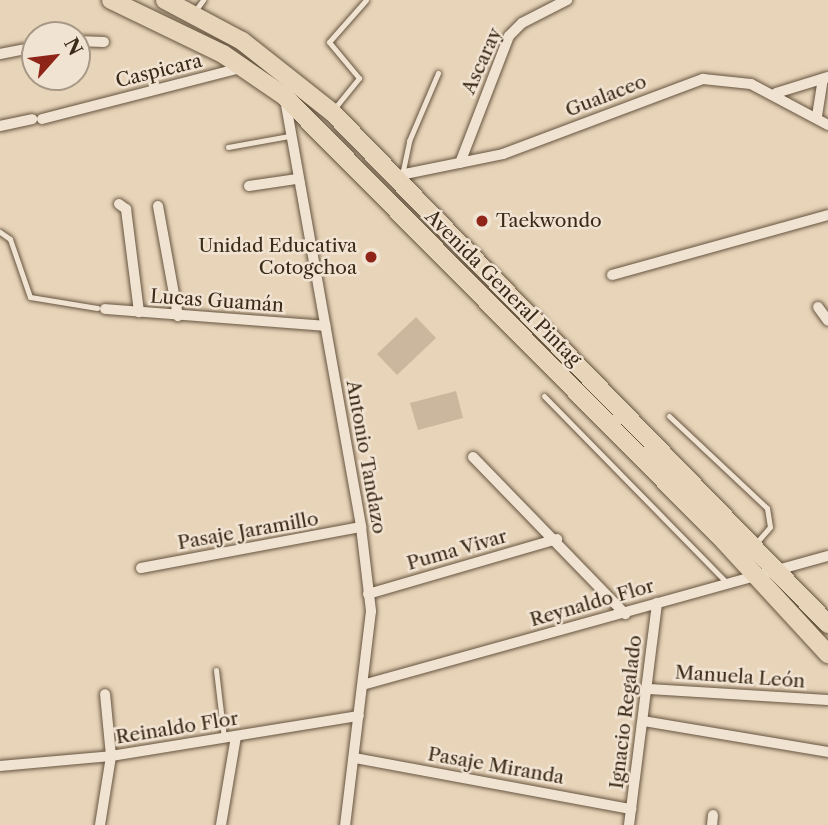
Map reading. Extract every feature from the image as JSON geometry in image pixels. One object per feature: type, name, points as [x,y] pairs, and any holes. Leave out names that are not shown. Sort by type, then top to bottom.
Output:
[{"type":"highway","name":"Avenida General Pintag","points":[[111,0],[245,67],[284,96],[746,552],[777,572],[828,624]]},
{"type":"highway","name":"Avenida General Pintag","points":[[172,2],[198,7],[270,61],[332,112],[399,175],[746,552],[755,576],[828,654]]},
{"type":"street","name":"Ascaray","points":[[460,163],[509,36],[522,23],[567,0]]},
{"type":"street","points":[[91,42],[104,42]]},
{"type":"street","points":[[3,51],[21,49]]},
{"type":"street","name":"Caspicara","points":[[0,126],[245,67]]},
{"type":"street","points":[[776,93],[826,78]]},
{"type":"street","points":[[817,116],[826,78]]},
{"type":"street","name":"Gualaceo","points":[[399,175],[503,154],[703,79],[751,83],[776,93],[828,125]]},
{"type":"street","name":"Antonio Tandazo","points":[[284,96],[289,136],[361,527],[368,594],[366,684],[359,716],[345,825]]},
{"type":"street","points":[[249,186],[297,178]]},
{"type":"street","points":[[119,204],[126,209],[139,313]]},
{"type":"street","points":[[158,206],[178,316]]},
{"type":"street","points":[[612,275],[828,215]]},
{"type":"street","points":[[818,307],[828,321]]},
{"type":"street","name":"Lucas Guamán","points":[[101,309],[325,326]]},
{"type":"street","points":[[473,457],[557,539],[625,614]]},
{"type":"street","name":"Pasaje Jaramillo","points":[[141,568],[361,527]]},
{"type":"street","name":"Puma Vivar","points":[[368,594],[557,539]]},
{"type":"street","name":"Reynaldo Flor","points":[[366,684],[625,614],[726,582],[777,572],[828,556]]},
{"type":"street","name":"Ignacio Regalado","points":[[629,825],[649,688],[657,603]]},
{"type":"street","name":"Manuela León","points":[[649,688],[828,700]]},
{"type":"street","points":[[100,825],[111,756],[105,694]]},
{"type":"street","name":"Reinaldo Flor","points":[[0,766],[111,756],[359,716]]},
{"type":"street","points":[[643,721],[828,752]]},
{"type":"street","points":[[221,825],[230,737]]},
{"type":"street","name":"Pasaje Miranda","points":[[355,758],[631,809]]},
{"type":"lane","points":[[332,112],[359,78],[329,42],[366,0]]},
{"type":"lane","points":[[399,175],[409,141],[438,73]]},
{"type":"lane","points":[[228,147],[289,136]]},
{"type":"lane","points":[[0,232],[10,239],[30,297],[101,309]]},
{"type":"lane","points":[[544,396],[726,582]]},
{"type":"lane","points":[[669,416],[767,508],[770,527],[746,552]]},
{"type":"lane","points":[[216,670],[230,737]]},
{"type":"shaded area","points":[[416,317],[436,338],[397,375],[377,354]]},
{"type":"shaded area","points":[[456,391],[463,418],[418,430],[410,403]]},
{"type":"place","name":"Taekwondo","points":[[482,221]]},
{"type":"place","name":"Unidad Educativa Cotogchoa","points":[[371,257]]}]
